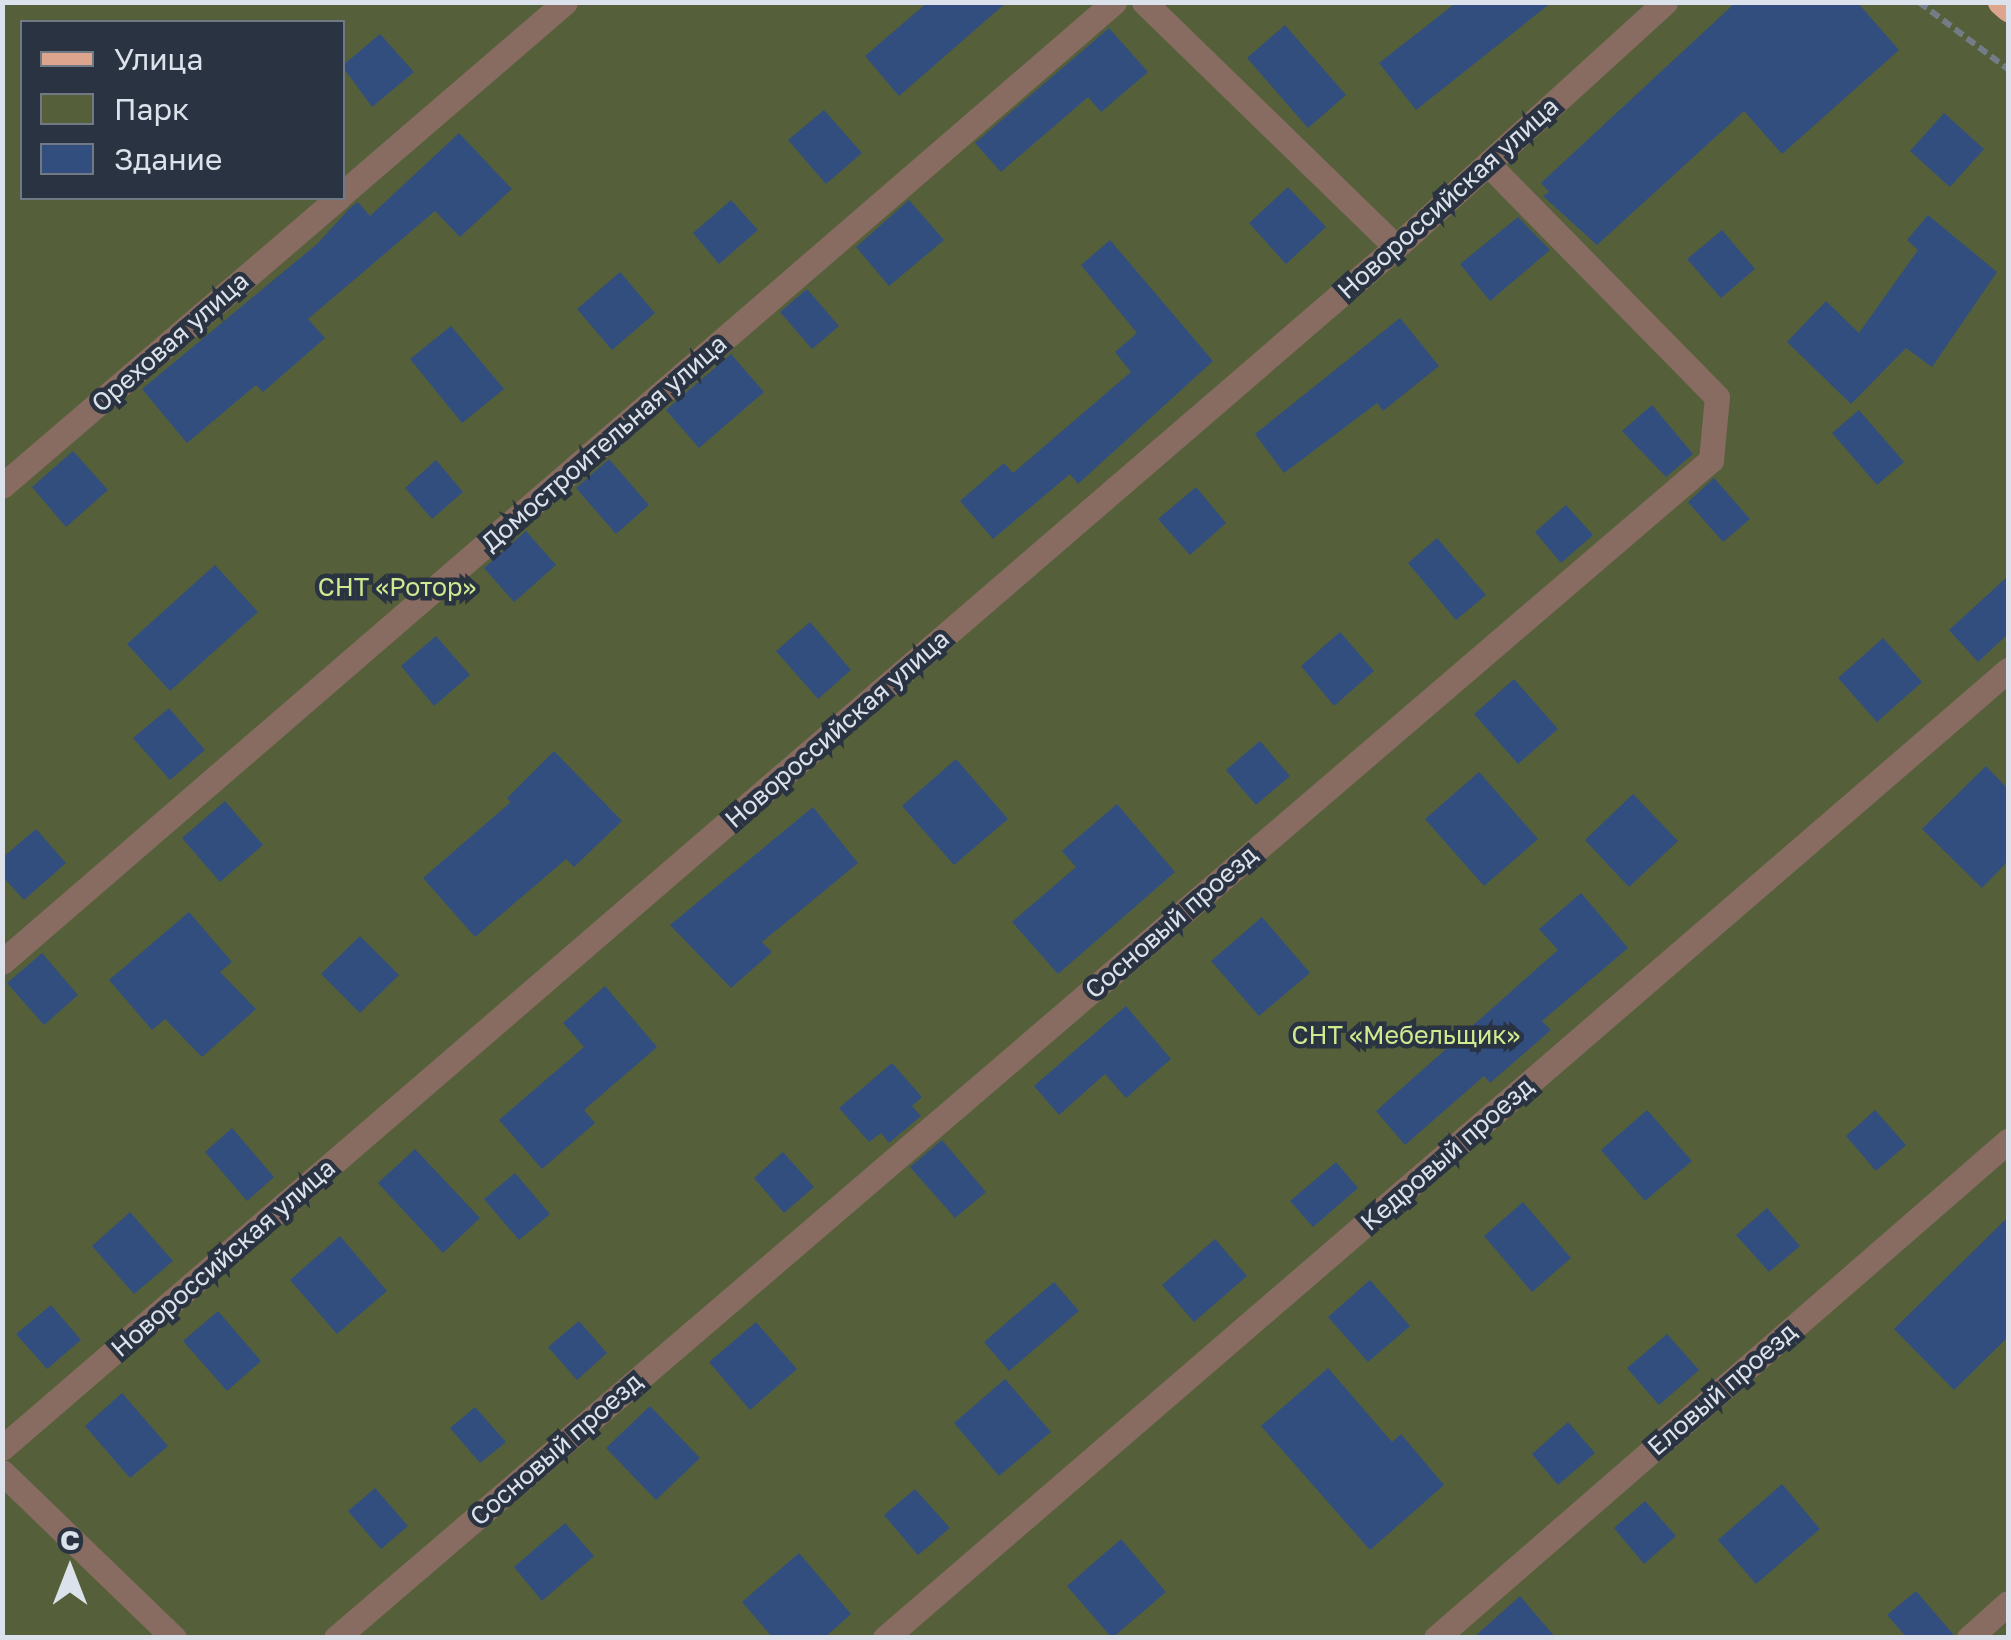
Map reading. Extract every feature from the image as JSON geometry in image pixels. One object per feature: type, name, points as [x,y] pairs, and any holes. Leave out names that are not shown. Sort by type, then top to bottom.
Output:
[{"type":"main road","points":[[2000,2],[2008,9]]},
{"type":"street","name":"Ореховая улица","points":[[345,192],[565,2]]},
{"type":"street","name":"Домостроительная улица","points":[[2,962],[1114,2]]},
{"type":"street","points":[[1144,2],[1396,247]]},
{"type":"street","name":"Новороссийская улица","points":[[2,1448],[1396,247],[1665,2]]},
{"type":"street","name":"Сосновый проезд","points":[[336,1638],[1710,460],[1716,396],[1488,164]]},
{"type":"street","name":"Ореховая улица","points":[[2,486],[335,200]]},
{"type":"street","name":"Кедровый проезд","points":[[885,1638],[2008,670]]},
{"type":"street","name":"Еловый проезд","points":[[1436,1638],[2008,1141]]},
{"type":"street","points":[[2,1472],[174,1638]]},
{"type":"street","points":[[1969,1638],[2008,1603]]},
{"type":"path","points":[[1919,2],[2008,69]]},
{"type":"green space","name":"СНТ «Мебельщик»","points":[[2000,2],[2008,9],[2008,1637],[3,1638],[3,3]]},
{"type":"building","points":[[928,2],[1007,2],[899,96],[865,56]]},
{"type":"building","points":[[1457,2],[1552,2],[1416,110],[1379,63]]},
{"type":"building","points":[[1736,2],[1857,2],[1899,50],[1782,154],[1744,111],[1597,245],[1543,196],[1549,192],[1541,183]]},
{"type":"building","points":[[1285,25],[1346,95],[1308,128],[1247,58]]},
{"type":"building","points":[[1109,28],[1148,72],[1101,112],[1088,97],[1001,172],[975,143]]},
{"type":"building","points":[[380,34],[414,72],[372,107],[345,70],[345,63]]},
{"type":"building","points":[[824,110],[862,153],[826,184],[788,140]]},
{"type":"building","points":[[1944,113],[1984,149],[1950,187],[1910,151]]},
{"type":"building","points":[[459,133],[512,189],[460,237],[435,211],[308,319],[325,338],[263,392],[256,385],[187,443],[142,389],[317,244],[351,207],[358,202],[370,216]]},
{"type":"building","points":[[1288,187],[1326,227],[1286,264],[1249,223]]},
{"type":"building","points":[[731,200],[758,230],[719,264],[693,233]]},
{"type":"building","points":[[909,200],[944,240],[889,286],[856,247]]},
{"type":"building","points":[[1928,215],[1997,272],[1932,367],[1906,348],[1851,404],[1787,342],[1826,301],[1859,333],[1918,250],[1907,240]]},
{"type":"building","points":[[1518,217],[1550,250],[1490,301],[1460,264]]},
{"type":"building","points":[[1722,230],[1755,269],[1721,298],[1687,259]]},
{"type":"building","points":[[1110,240],[1213,361],[1078,484],[1070,474],[993,539],[960,501],[1004,463],[1013,473],[1131,372],[1115,352],[1137,333],[1081,265]]},
{"type":"building","points":[[620,272],[655,313],[612,350],[577,309]]},
{"type":"building","points":[[807,289],[839,326],[812,349],[780,312]]},
{"type":"building","points":[[1400,318],[1439,366],[1383,411],[1377,403],[1284,473],[1255,434]]},
{"type":"building","points":[[451,326],[504,389],[462,423],[410,359]]},
{"type":"building","points":[[731,354],[764,392],[699,448],[666,410]]},
{"type":"building","points":[[1652,405],[1693,454],[1666,477],[1622,431]]},
{"type":"building","points":[[1859,410],[1904,462],[1877,485],[1832,433]]},
{"type":"building","points":[[73,451],[108,490],[66,527],[32,487]]},
{"type":"building","points":[[609,459],[649,505],[616,534],[576,488]]},
{"type":"building","points":[[436,460],[463,492],[432,519],[405,488]]},
{"type":"building","points":[[1714,478],[1750,519],[1723,542],[1688,502]]},
{"type":"building","points":[[1196,487],[1226,523],[1190,555],[1158,519]]},
{"type":"building","points":[[1566,505],[1593,535],[1561,563],[1535,532]]},
{"type":"building","points":[[526,531],[556,565],[514,602],[484,568]]},
{"type":"building","points":[[1437,538],[1486,595],[1456,620],[1408,563]]},
{"type":"building","points":[[215,565],[258,612],[170,691],[127,644]]},
{"type":"building","points":[[2008,576],[2008,634],[1978,662],[1949,630]]},
{"type":"building","points":[[810,622],[851,670],[818,699],[776,651]]},
{"type":"building","points":[[1340,632],[1374,671],[1334,706],[1301,666]]},
{"type":"building","points":[[436,636],[470,675],[434,706],[401,666]]},
{"type":"building","points":[[1883,638],[1922,682],[1877,722],[1838,678]]},
{"type":"building","points":[[1514,679],[1558,729],[1518,764],[1474,714]]},
{"type":"building","points":[[169,708],[205,750],[170,780],[133,738]]},
{"type":"building","points":[[1260,741],[1290,776],[1256,805],[1226,770]]},
{"type":"building","points":[[554,751],[622,821],[574,867],[566,859],[475,937],[423,878],[511,802],[507,798]]},
{"type":"building","points":[[956,759],[1008,819],[954,865],[902,806]]},
{"type":"building","points":[[1986,766],[2008,789],[2008,861],[1982,888],[1922,829]]},
{"type":"building","points":[[1479,772],[1538,839],[1484,886],[1425,819]]},
{"type":"building","points":[[1633,794],[1678,841],[1629,887],[1585,840]]},
{"type":"building","points":[[225,801],[263,845],[220,882],[182,838]]},
{"type":"building","points":[[1117,804],[1175,872],[1058,974],[1012,922],[1076,867],[1062,851]]},
{"type":"building","points":[[813,807],[858,863],[762,942],[772,952],[731,988],[670,925]]},
{"type":"building","points":[[36,829],[66,863],[24,900],[2,876],[2,858]]},
{"type":"building","points":[[1581,893],[1628,948],[1542,1021],[1551,1030],[1490,1083],[1484,1076],[1405,1145],[1376,1111],[1558,950],[1539,929]]},
{"type":"building","points":[[189,912],[232,962],[220,972],[256,1009],[202,1057],[165,1019],[152,1030],[109,980]]},
{"type":"building","points":[[1262,917],[1310,973],[1259,1016],[1211,961]]},
{"type":"building","points":[[360,936],[399,975],[360,1013],[321,974]]},
{"type":"building","points":[[42,953],[78,995],[44,1025],[7,983]]},
{"type":"building","points":[[605,986],[657,1047],[584,1110],[595,1123],[542,1169],[499,1120],[584,1047],[563,1023]]},
{"type":"building","points":[[1126,1006],[1171,1059],[1126,1098],[1105,1074],[1059,1115],[1034,1086]]},
{"type":"building","points":[[892,1063],[922,1097],[912,1106],[921,1116],[889,1143],[881,1133],[869,1142],[839,1108]]},
{"type":"building","points":[[1647,1110],[1692,1161],[1645,1201],[1601,1150]]},
{"type":"building","points":[[1875,1110],[1906,1145],[1876,1171],[1846,1136]]},
{"type":"building","points":[[232,1128],[274,1177],[247,1201],[205,1152]]},
{"type":"building","points":[[942,1140],[986,1192],[955,1218],[910,1167]]},
{"type":"building","points":[[415,1149],[480,1218],[443,1253],[378,1183]]},
{"type":"building","points":[[783,1152],[814,1187],[784,1213],[754,1178]]},
{"type":"building","points":[[1336,1162],[1358,1188],[1313,1227],[1290,1201]]},
{"type":"building","points":[[515,1173],[550,1214],[519,1240],[484,1199]]},
{"type":"building","points":[[1523,1202],[1571,1258],[1532,1292],[1484,1236]]},
{"type":"building","points":[[1767,1208],[1800,1246],[1769,1272],[1736,1235]]},
{"type":"building","points":[[130,1212],[173,1261],[134,1294],[92,1246]]},
{"type":"building","points":[[2008,1217],[2008,1337],[1954,1390],[1894,1329]]},
{"type":"building","points":[[340,1236],[387,1291],[337,1334],[290,1280]]},
{"type":"building","points":[[1215,1239],[1247,1276],[1194,1322],[1162,1285]]},
{"type":"building","points":[[1370,1280],[1410,1326],[1368,1362],[1328,1317]]},
{"type":"building","points":[[1054,1282],[1079,1311],[1009,1371],[984,1342]]},
{"type":"building","points":[[51,1305],[81,1340],[47,1369],[16,1334]]},
{"type":"building","points":[[218,1311],[261,1361],[227,1391],[183,1341]]},
{"type":"building","points":[[579,1321],[607,1353],[577,1380],[548,1347]]},
{"type":"building","points":[[756,1322],[797,1369],[750,1410],[709,1362]]},
{"type":"building","points":[[1667,1334],[1699,1370],[1659,1405],[1627,1368]]},
{"type":"building","points":[[1328,1368],[1392,1442],[1401,1434],[1444,1485],[1370,1550],[1261,1426]]},
{"type":"building","points":[[1005,1379],[1051,1432],[999,1476],[954,1423]]},
{"type":"building","points":[[122,1393],[168,1446],[130,1478],[85,1426]]},
{"type":"building","points":[[650,1406],[700,1458],[656,1500],[606,1448]]},
{"type":"building","points":[[475,1407],[506,1442],[480,1463],[450,1428]]},
{"type":"building","points":[[1568,1422],[1595,1453],[1558,1485],[1532,1454]]},
{"type":"building","points":[[1782,1484],[1820,1529],[1756,1584],[1718,1540]]},
{"type":"building","points":[[375,1488],[408,1526],[381,1549],[348,1511]]},
{"type":"building","points":[[915,1489],[950,1528],[918,1555],[884,1515]]},
{"type":"building","points":[[1645,1501],[1676,1536],[1644,1564],[1614,1528]]},
{"type":"building","points":[[565,1523],[594,1556],[542,1601],[514,1567]]},
{"type":"building","points":[[1121,1539],[1166,1592],[1112,1638],[1067,1586]]},
{"type":"building","points":[[799,1553],[851,1614],[824,1638],[773,1638],[742,1602]]},
{"type":"building","points":[[1916,1591],[1953,1638],[1907,1638],[1887,1615]]},
{"type":"building","points":[[1520,1596],[1556,1638],[1473,1638]]},
{"type":"park label","name":"СНТ «Ротор»","points":[[397,587]]}]
